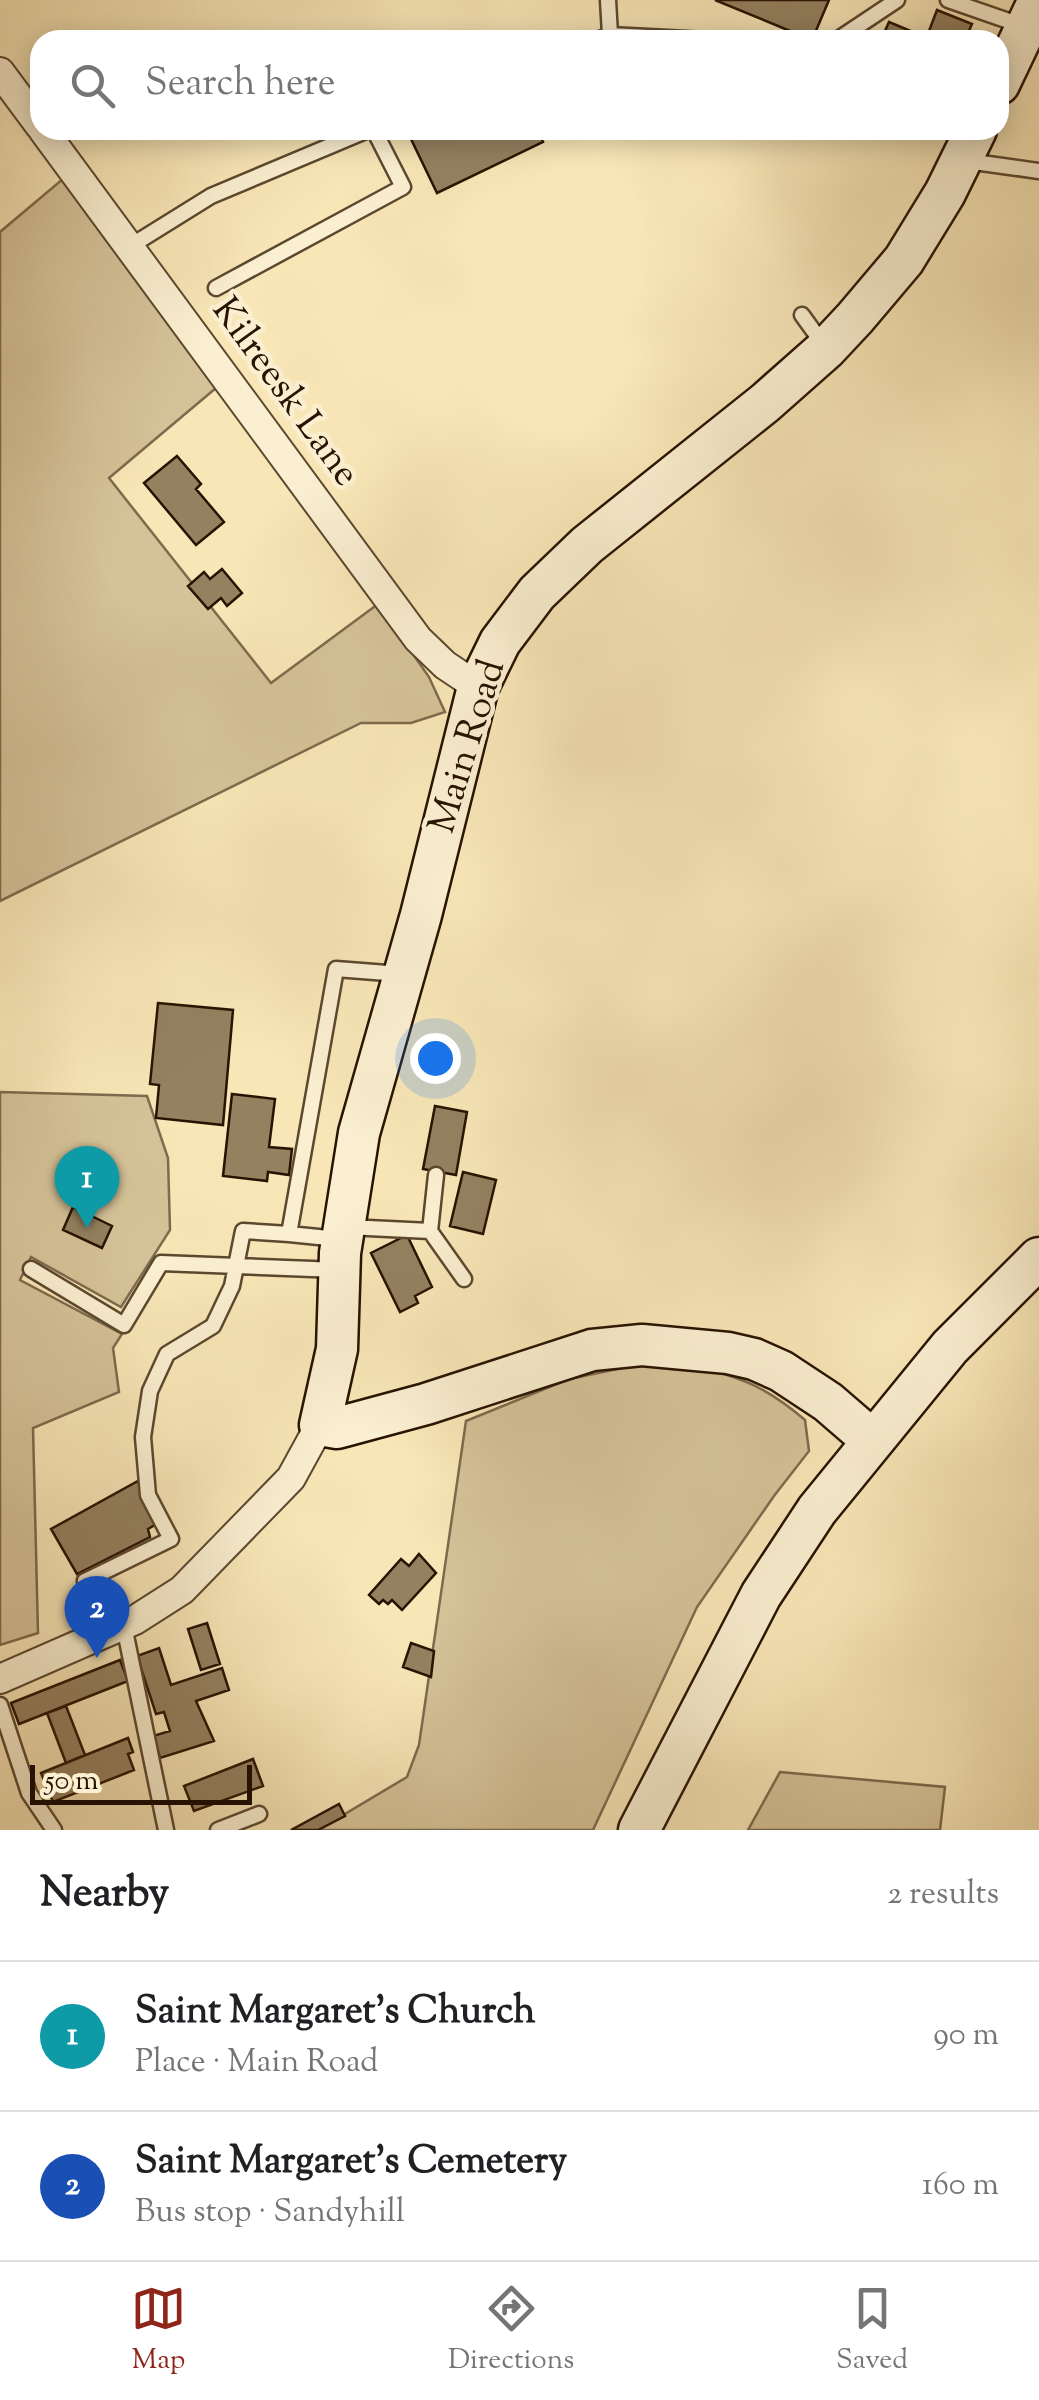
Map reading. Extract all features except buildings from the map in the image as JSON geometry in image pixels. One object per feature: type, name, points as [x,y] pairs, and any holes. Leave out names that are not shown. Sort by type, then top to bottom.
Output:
[{"type":"main road","points":[[1009,63],[1033,14]]},
{"type":"main road","name":"Main Road","points":[[320,1425],[338,1349],[341,1246],[359,1134],[478,686],[500,642],[536,593],[587,545],[826,349],[904,260],[969,145]]},
{"type":"main road","points":[[639,1830],[761,1595],[818,1510],[950,1347],[1039,1258]]},
{"type":"main road","points":[[320,1425],[337,1428],[426,1404],[592,1350],[642,1345],[728,1352],[781,1370],[828,1402],[872,1440]]},
{"type":"street","name":"Kilreesk Lane","points":[[0,72],[30,113]]},
{"type":"street","name":"Kilreesk Lane","points":[[50,140],[418,639],[444,665],[478,686]]},
{"type":"street","points":[[0,1679],[124,1626],[182,1590],[291,1478],[320,1425]]},
{"type":"lane","points":[[604,30],[608,0]]},
{"type":"lane","points":[[852,30],[898,0]]},
{"type":"lane","points":[[948,0],[1033,14]]},
{"type":"lane","points":[[129,246],[211,196],[347,140]]},
{"type":"lane","points":[[216,288],[404,187],[377,140]]},
{"type":"lane","points":[[969,145],[1039,171]]},
{"type":"lane","points":[[802,315],[826,349]]},
{"type":"lane","points":[[289,1234],[336,969],[404,974]]},
{"type":"lane","points":[[436,1175],[430,1231],[464,1279]]},
{"type":"lane","points":[[95,1639],[85,1581],[171,1539],[148,1495],[143,1437],[150,1391],[167,1354],[214,1326],[232,1286],[243,1231],[289,1234],[341,1246]]},
{"type":"lane","points":[[31,1269],[124,1325],[162,1263],[236,1268],[430,1231]]},
{"type":"lane","points":[[124,1626],[166,1830]]},
{"type":"lane","points":[[0,1705],[30,1793],[54,1830]]},
{"type":"lane","points":[[218,1830],[259,1814]]},
{"type":"shaded area","points":[[64,178],[216,388],[109,478],[271,683],[378,604],[429,677],[445,712],[411,723],[361,723],[0,901],[0,232]]},
{"type":"shaded area","points":[[0,1092],[147,1096],[168,1158],[170,1230],[121,1307],[31,1257],[20,1280],[122,1334],[113,1348],[119,1392],[33,1428],[38,1633],[0,1645]]},
{"type":"shaded area","points":[[690,1364],[751,1384],[777,1398],[805,1420],[809,1451],[697,1607],[593,1830],[318,1830],[407,1777],[419,1745],[466,1421],[569,1379],[637,1365]]},
{"type":"shaded area","points":[[780,1772],[945,1787],[940,1830],[748,1830]]},
{"type":"place","name":"Saint Margaret's Church","points":[[87,1228]]},
{"type":"place","name":"Saint Margaret’s Cemetery","points":[[97,1658]]}]
